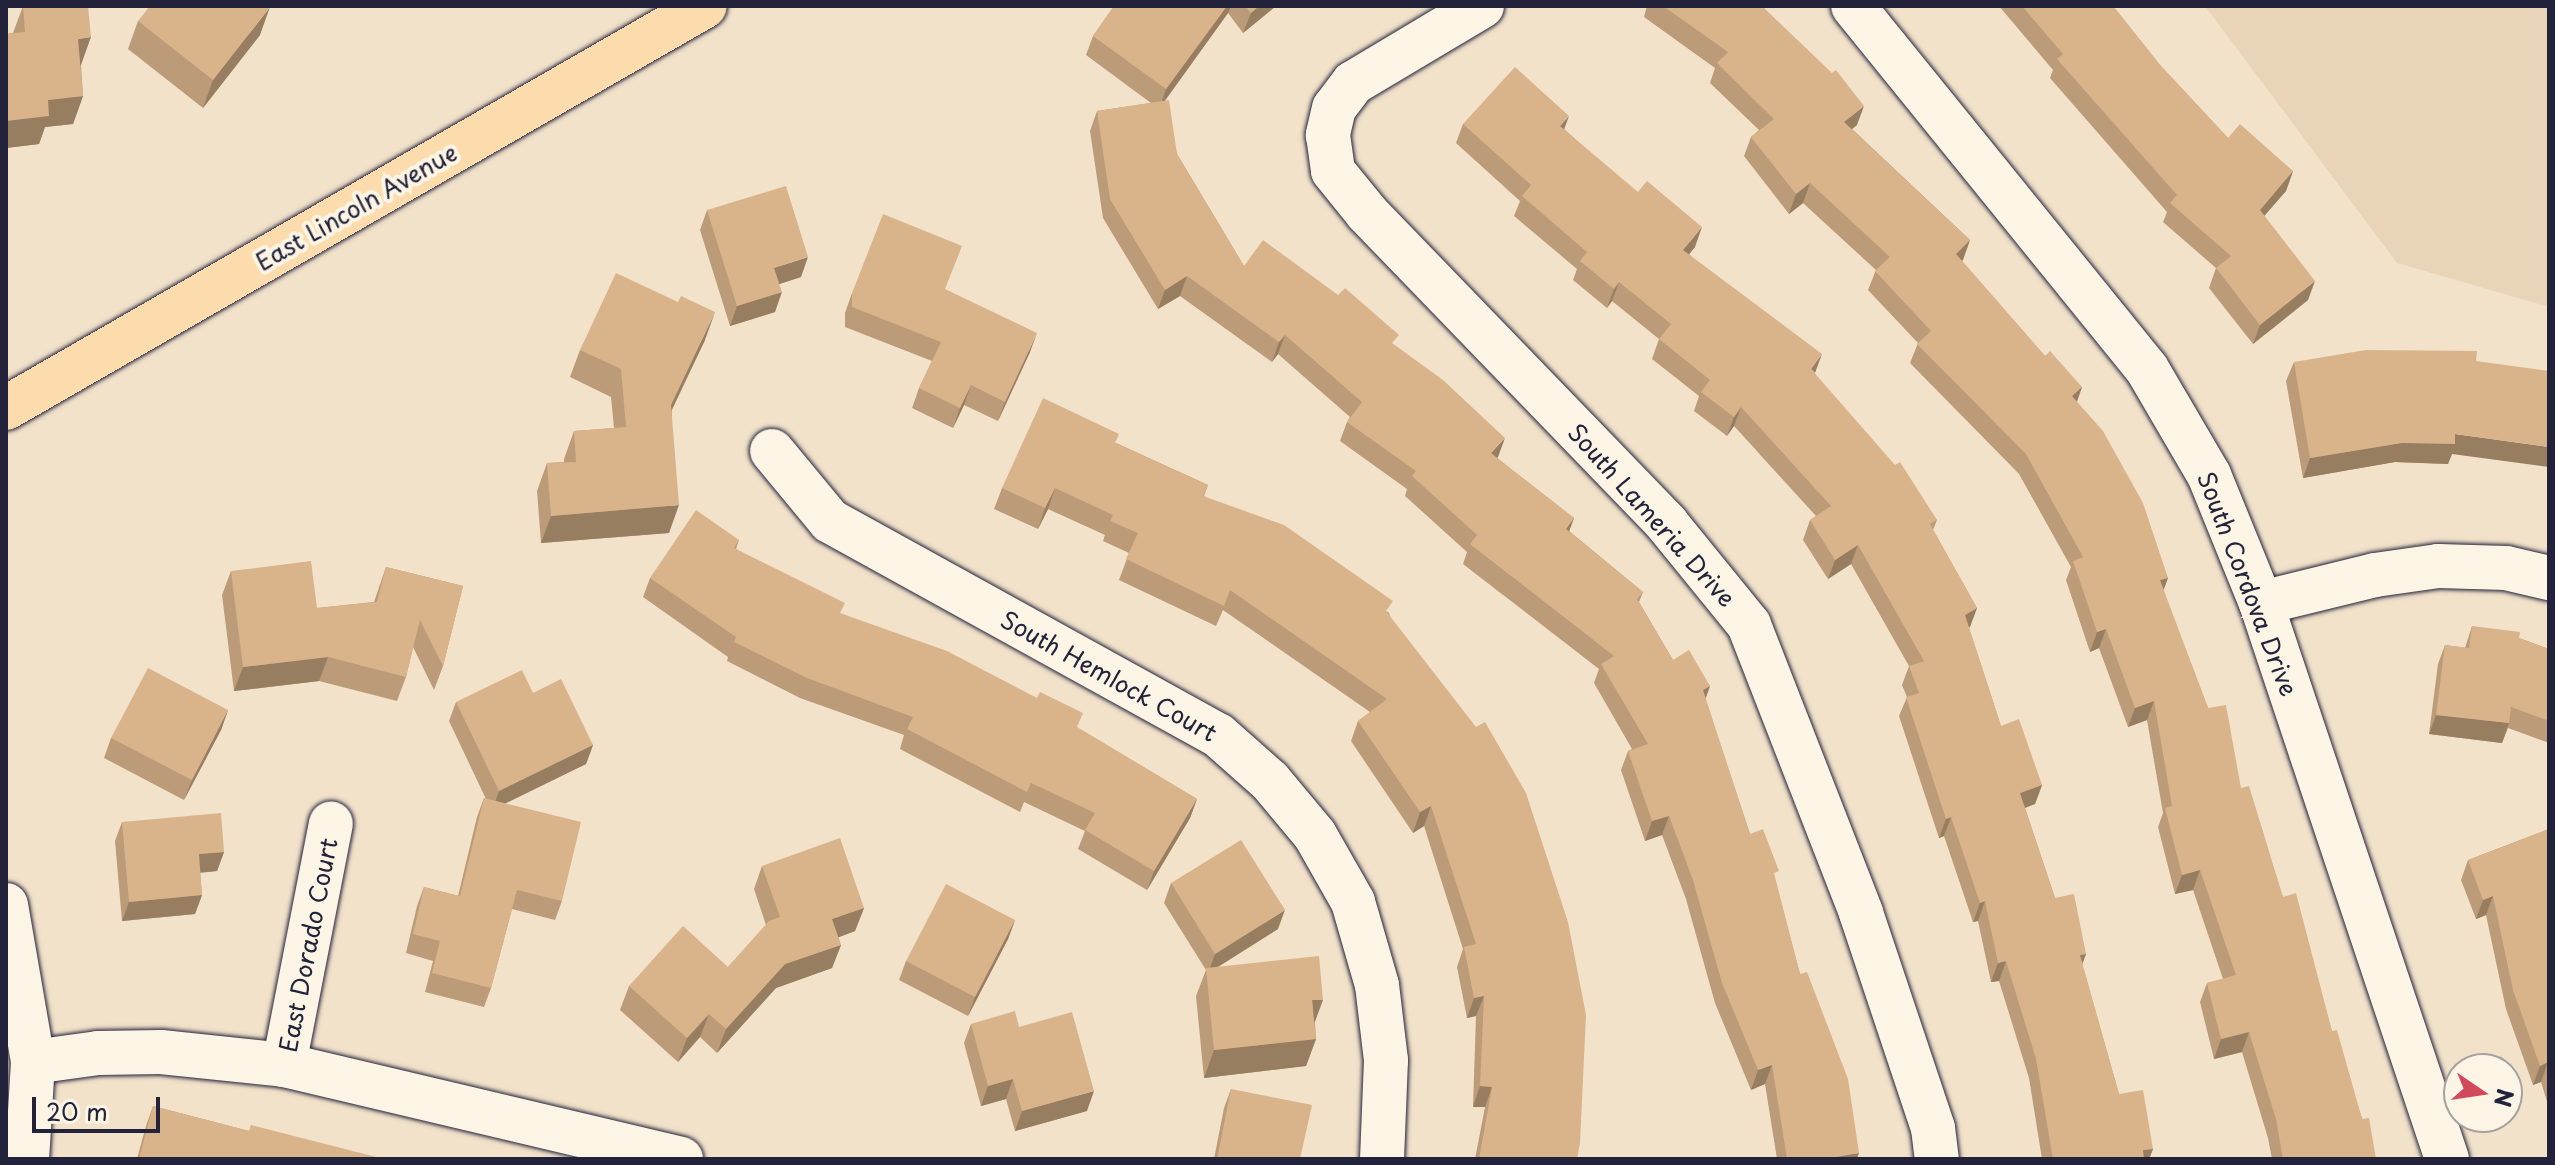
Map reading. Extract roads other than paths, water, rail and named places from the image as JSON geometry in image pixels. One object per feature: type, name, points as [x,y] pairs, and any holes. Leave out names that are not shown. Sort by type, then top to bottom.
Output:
[{"type":"main road","name":"East Lincoln Avenue","points":[[6,408],[705,6]]},
{"type":"street","name":"South Lameria Drive","points":[[1482,6],[1353,83],[1334,108],[1331,122],[1333,171],[1367,213],[1667,524],[1749,625],[1861,913],[1933,1128],[1937,1159]]},
{"type":"street","name":"South Cordova Drive","points":[[1853,6],[2147,369],[2209,475],[2261,603],[2447,1159]]},
{"type":"street","name":"South Hemlock Court","points":[[772,451],[830,521],[1218,735],[1270,781],[1315,835],[1353,902],[1377,985],[1386,1060],[1382,1159]]},
{"type":"street","points":[[2261,603],[2375,575],[2438,566],[2506,568],[2549,578]]},
{"type":"street","name":"East Dorado Court","points":[[284,1065],[331,824]]},
{"type":"street","points":[[6,905],[33,1062],[27,1159]]},
{"type":"street","points":[[33,1062],[98,1053],[161,1052],[284,1065],[681,1159]]}]
